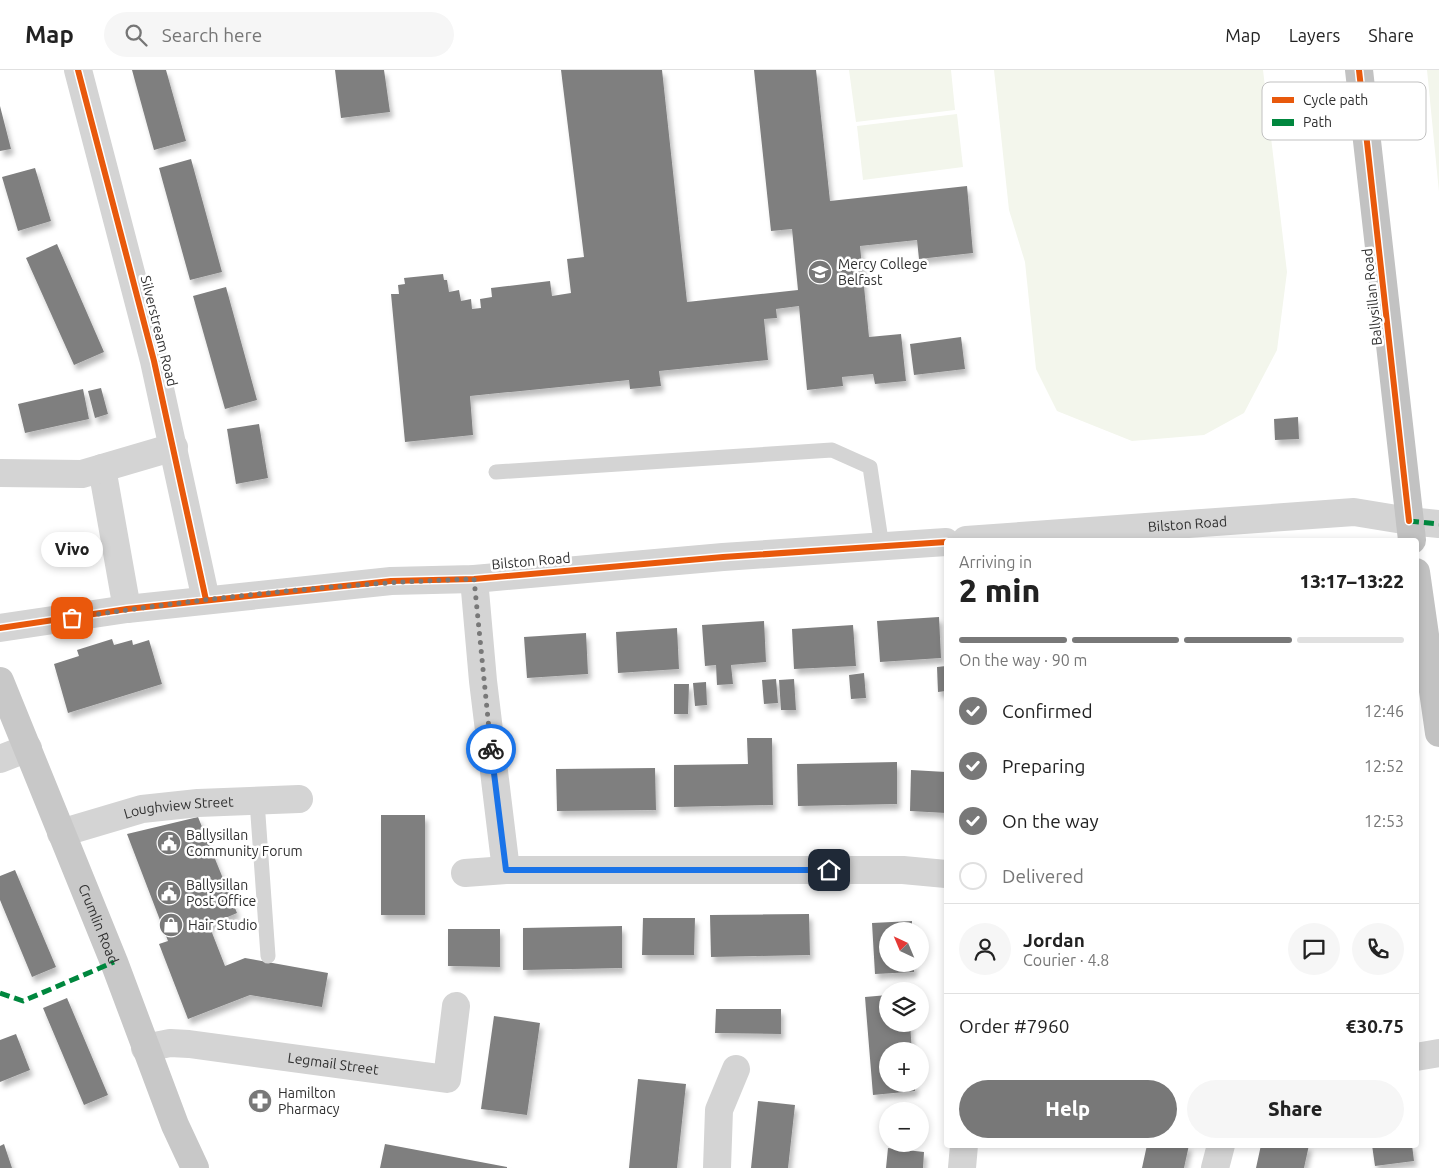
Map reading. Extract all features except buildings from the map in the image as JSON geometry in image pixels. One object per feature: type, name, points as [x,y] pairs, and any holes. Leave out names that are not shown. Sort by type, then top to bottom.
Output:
[{"type":"highway","name":"Ballysillan Road","points":[[1367,140],[1410,530]]},
{"type":"highway","points":[[1419,593],[1439,733]]},
{"type":"main road","name":"Crumlin Road","points":[[0,680],[114,962],[175,1125],[195,1168]]},
{"type":"street","name":"Silverstream Road","points":[[78,70],[154,360],[206,600]]},
{"type":"street","points":[[0,473],[82,474],[174,447]]},
{"type":"street","points":[[102,468],[127,610]]},
{"type":"street","name":"Bilston Road","points":[[994,538],[1354,512],[1410,530],[1439,524]]},
{"type":"street","name":"Bilston Road","points":[[0,628],[206,600],[391,581],[474,579],[723,557],[944,542]]},
{"type":"street","points":[[474,579],[483,681],[506,870]]},
{"type":"street","points":[[0,759],[28,748]]},
{"type":"street","name":"Loughview Street","points":[[61,833],[142,809],[198,803],[299,799]]},
{"type":"street","points":[[466,874],[506,870],[893,870],[944,874]]},
{"type":"street","name":"Legmail Street","points":[[145,1048],[170,1043],[189,1044],[447,1080],[456,1006]]},
{"type":"street","points":[[1419,1056],[1439,1053]]},
{"type":"street","points":[[717,1168],[719,1110],[736,1069]]},
{"type":"street","points":[[962,1168],[964,1148]]},
{"type":"street","points":[[1215,1168],[1219,1148]]},
{"type":"lane","points":[[496,472],[832,450],[870,467],[882,547]]},
{"type":"lane","points":[[257,801],[268,956]]},
{"type":"shaded area","points":[[849,70],[951,70],[955,110],[856,122]]},
{"type":"shaded area","points":[[994,70],[1263,70],[1264,82],[1262,82],[1262,140],[1271,140],[1287,272],[1277,350],[1244,413],[1204,435],[1132,441],[1057,411],[1036,369],[1025,262],[1009,210]]},
{"type":"shaded area","points":[[1427,70],[1439,70],[1439,192]]},
{"type":"shaded area","points":[[957,114],[963,167],[863,180],[857,126]]},
{"type":"marked path","points":[[1409,521],[1439,524]]},
{"type":"marked path","points":[[0,993],[23,1001],[114,962]]},
{"type":"cycle path","points":[[78,70],[154,361],[206,600]]},
{"type":"cycle path","points":[[1359,70],[1360,82]]},
{"type":"cycle path","points":[[1367,140],[1409,521]]},
{"type":"cycle path","points":[[0,628],[127,609],[391,581],[474,579],[723,557],[944,542]]},
{"type":"way so far","points":[[72,618],[206,600],[391,581],[474,579],[491,749]]},
{"type":"place","name":"Mercy College Belfast","points":[[820,272]]},
{"type":"place","name":"Vivo","points":[[72,618]]},
{"type":"place","name":"Ballysillan Community Forum","points":[[169,843]]},
{"type":"place","name":"Ballysillan Post Office","points":[[169,893]]},
{"type":"place","name":"Hair Studio","points":[[171,925]]},
{"type":"place","name":"Hamilton Pharmacy","points":[[260,1101]]},
{"type":"route","points":[[491,749],[506,870],[829,870]]}]
